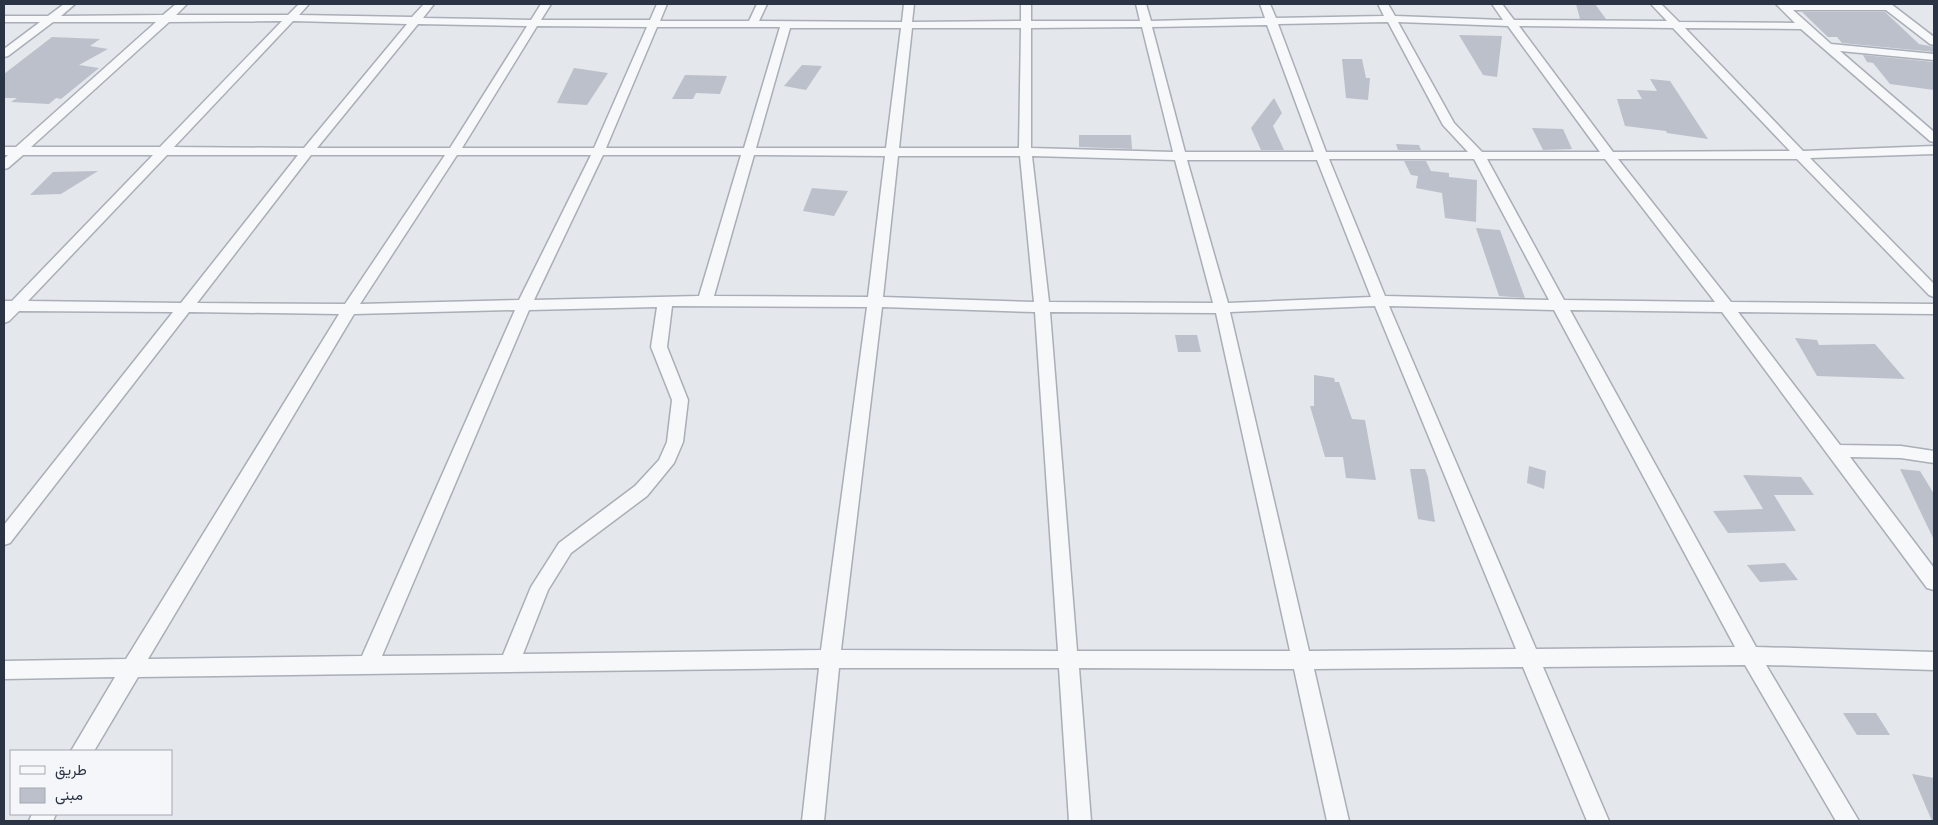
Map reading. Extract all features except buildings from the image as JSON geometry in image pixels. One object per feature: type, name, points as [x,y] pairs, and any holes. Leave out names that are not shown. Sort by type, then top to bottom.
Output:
[{"type":"street","points":[[4,54],[70,4]]},
{"type":"street","points":[[4,165],[182,4]]},
{"type":"street","points":[[4,318],[9,306],[164,151],[304,4]]},
{"type":"street","points":[[4,538],[307,152],[429,4]]},
{"type":"street","points":[[83,750],[349,309],[453,152],[546,4]]},
{"type":"street","points":[[368,666],[525,303],[598,153],[662,4]]},
{"type":"street","points":[[753,23],[762,4]]},
{"type":"street","points":[[812,821],[909,4]]},
{"type":"street","points":[[1026,4],[1025,152],[1042,307],[1080,821]]},
{"type":"street","points":[[1141,4],[1222,308],[1338,821]]},
{"type":"street","points":[[1265,4],[1321,155],[1380,300],[1598,821]]},
{"type":"street","points":[[1383,4],[1450,125],[1478,155],[1750,656],[1848,821]]},
{"type":"street","points":[[1497,4],[1608,154],[1726,306],[1934,582]]},
{"type":"street","points":[[1656,4],[1934,292]]},
{"type":"street","points":[[1783,5],[1887,6],[1934,42]]},
{"type":"street","points":[[1783,5],[1804,26],[1934,138]]},
{"type":"street","points":[[4,19],[291,18],[416,19],[534,23],[786,24],[1146,24],[1393,19],[1512,24],[1804,26]]},
{"type":"street","points":[[705,300],[786,24]]},
{"type":"street","points":[[1830,48],[1934,57]]},
{"type":"street","points":[[4,151],[1025,152],[1180,156],[1800,155],[1934,150]]},
{"type":"street","points":[[9,306],[349,309],[525,303],[705,300],[875,302],[1042,307],[1222,308],[1380,300],[1560,305],[1934,309]]},
{"type":"street","points":[[510,663],[540,587],[566,548],[641,491],[666,463],[674,442],[680,400],[659,347],[665,301]]},
{"type":"street","points":[[1836,451],[1900,452],[1934,457]]},
{"type":"street","points":[[4,670],[830,659],[1301,660],[1750,656],[1934,661]]}]
